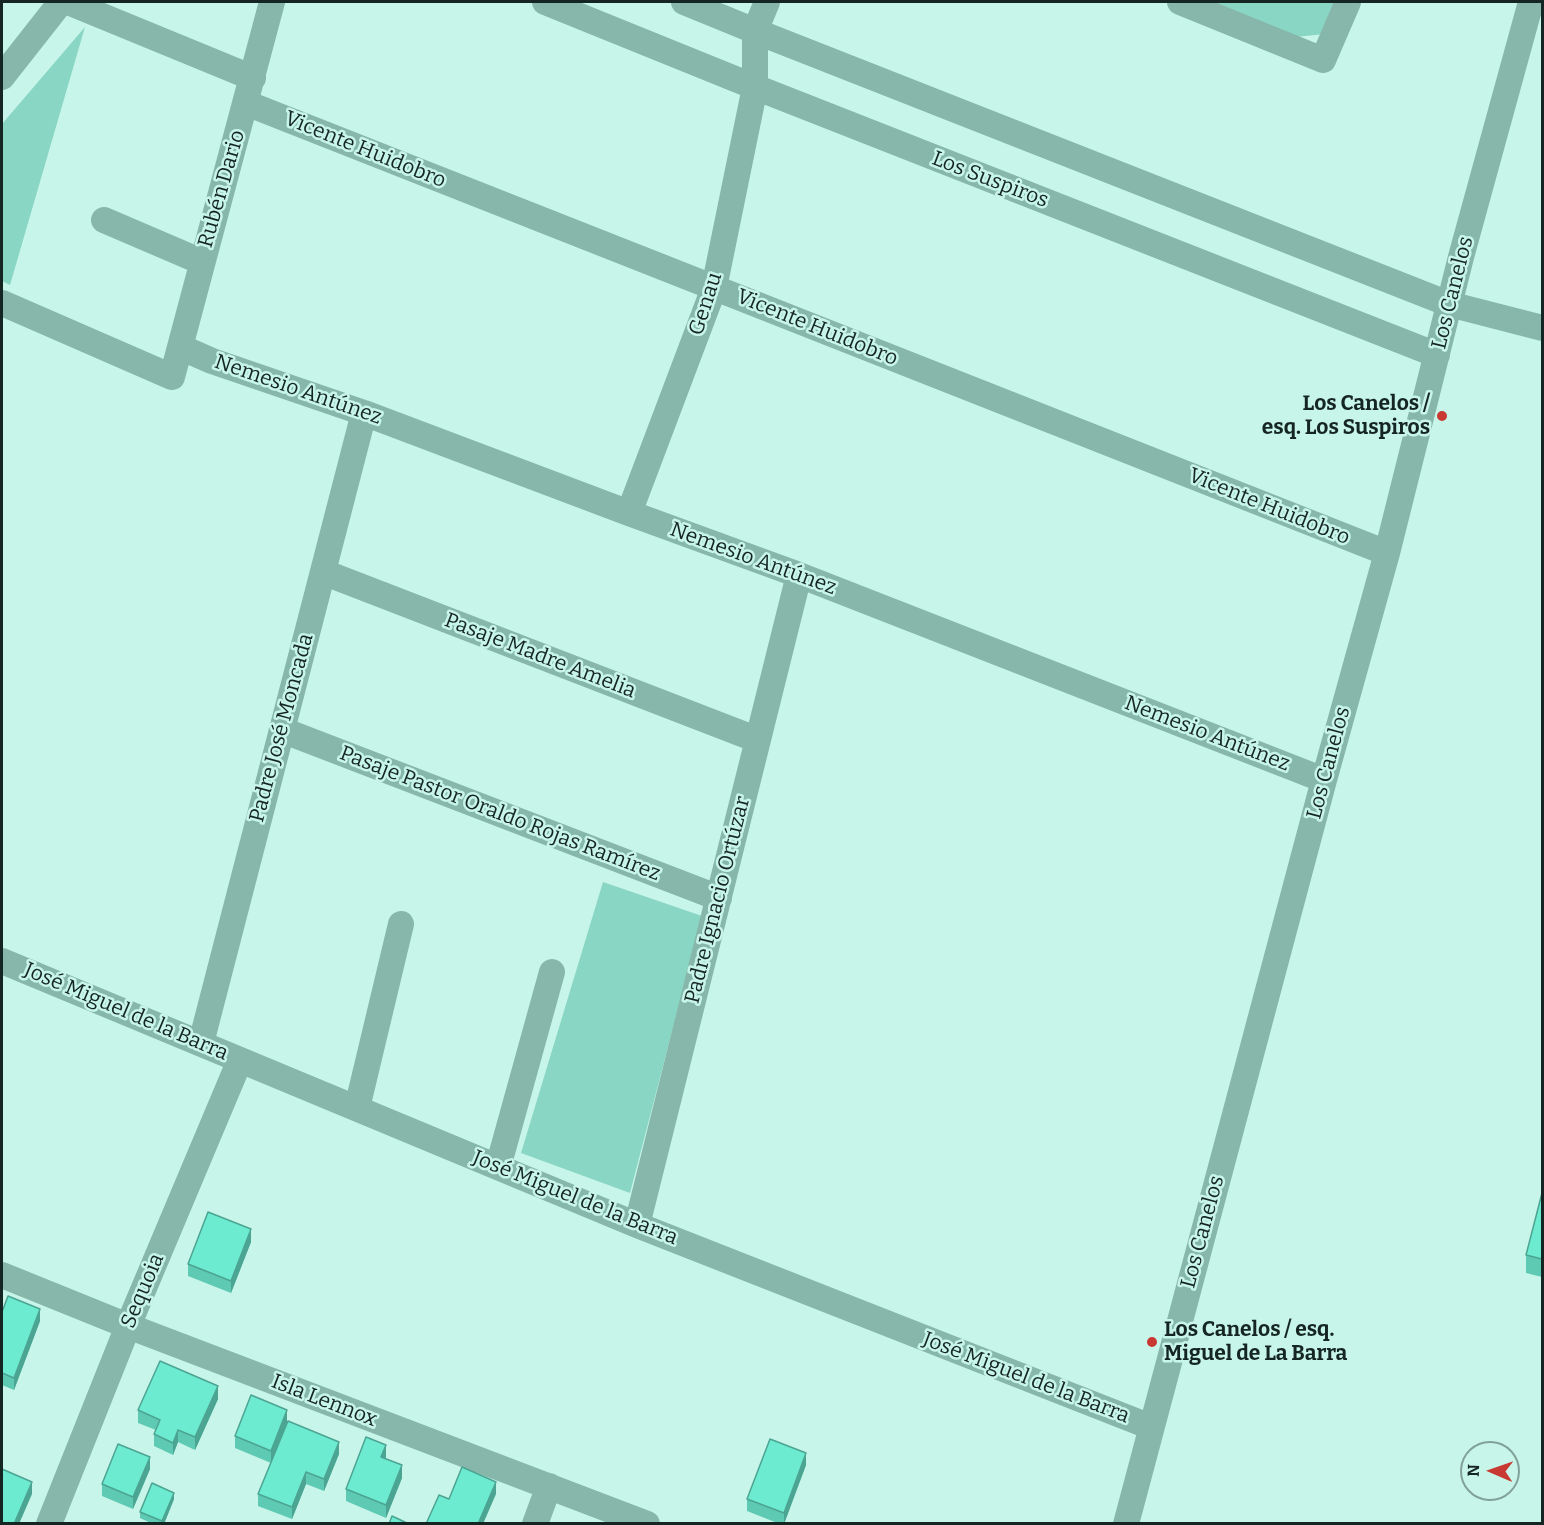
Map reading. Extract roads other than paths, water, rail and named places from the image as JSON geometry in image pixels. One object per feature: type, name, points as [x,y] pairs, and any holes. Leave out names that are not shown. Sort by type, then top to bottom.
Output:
[{"type":"street","points":[[2,77],[61,2]]},
{"type":"street","name":"Vicente Huidobro","points":[[68,2],[250,91],[714,288],[1387,553]]},
{"type":"street","name":"Rubén Dario","points":[[2,303],[172,376],[272,2]]},
{"type":"street","name":"Los Suspiros","points":[[545,2],[754,87],[1437,355]]},
{"type":"street","points":[[684,2],[1449,304],[1542,328]]},
{"type":"street","points":[[755,31],[767,2]]},
{"type":"street","points":[[1180,2],[1323,60],[1348,2]]},
{"type":"street","name":"Los Canelos","points":[[1126,1524],[1324,780],[1387,553],[1449,304],[1532,19]]},
{"type":"street","name":"Genau","points":[[629,513],[714,288],[754,87],[755,31]]},
{"type":"street","points":[[104,220],[202,262]]},
{"type":"street","name":"Nemesio Antúnez","points":[[180,347],[212,361],[364,413],[629,513],[799,574],[1324,780]]},
{"type":"street","name":"Padre José Moncada","points":[[201,1044],[364,413]]},
{"type":"street","name":"Pasaje Madre Amelia","points":[[323,572],[758,740]]},
{"type":"street","name":"Padre Ignacio Ortúzar","points":[[637,1225],[799,574]]},
{"type":"street","name":"Pasaje Pastor Oraldo Rojas Ramírez","points":[[282,730],[718,897]]},
{"type":"street","points":[[357,1108],[400,924]]},
{"type":"street","name":"José Miguel de la Barra","points":[[2,961],[637,1225],[1151,1427]]},
{"type":"street","points":[[498,1167],[552,972]]},
{"type":"street","name":"Sequoia","points":[[49,1524],[128,1326],[240,1060]]},
{"type":"street","name":"Isla Lennox","points":[[2,1275],[128,1326],[647,1524]]},
{"type":"street","points":[[535,1524],[549,1486]]},
{"type":"place","name":"Los Canelos / esq. Los Suspiros","points":[[1442,416]]},
{"type":"place","name":"Los Canelos / esq. Miguel de La Barra","points":[[1152,1342]]}]
